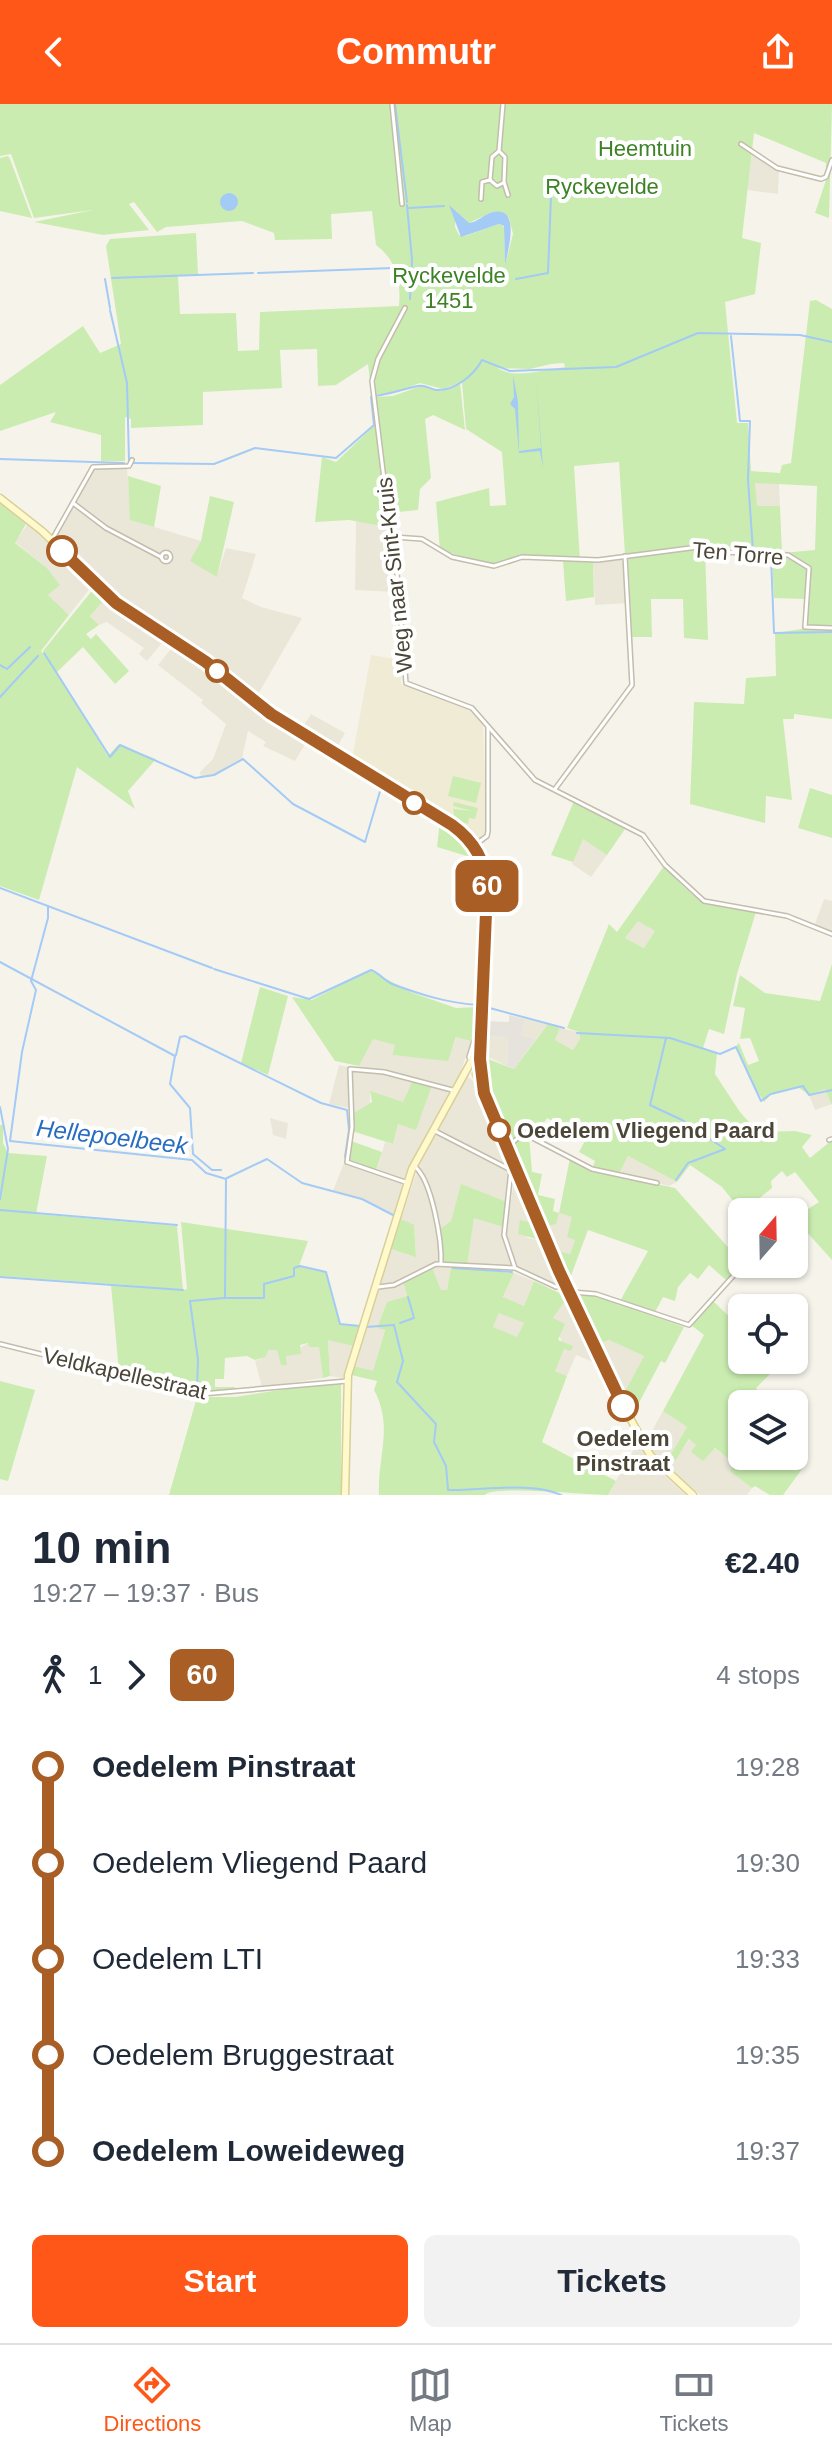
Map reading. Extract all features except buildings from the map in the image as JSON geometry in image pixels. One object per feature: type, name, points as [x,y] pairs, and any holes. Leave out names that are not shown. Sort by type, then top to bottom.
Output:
[{"type":"main road","points":[[0,498],[52,540],[123,608],[206,662],[278,719],[452,825],[474,845],[485,870],[487,888],[480,1041],[475,1067],[601,1364],[650,1455],[693,1495]]},
{"type":"main road","points":[[345,1495],[347,1381],[414,1166],[460,1082],[475,1067]]},
{"type":"street","points":[[392,104],[402,204]]},
{"type":"street","points":[[503,104],[499,151],[505,160],[504,182],[508,195]]},
{"type":"street","points":[[741,144],[780,169],[821,179],[826,177],[832,160]]},
{"type":"street","points":[[490,180],[492,157],[499,151]]},
{"type":"street","points":[[490,180],[497,186],[504,182]]},
{"type":"street","points":[[481,199],[482,182],[490,180]]},
{"type":"street","name":"Weg naar Sint-Kruis","points":[[405,308],[378,359],[373,387],[389,520],[394,537],[406,683],[472,708],[535,780],[648,839],[665,865],[704,901],[787,916],[832,934]]},
{"type":"street","points":[[52,540],[93,467],[129,466],[132,460]]},
{"type":"street","points":[[73,503],[106,528],[161,557]]},
{"type":"street","name":"Ten Torre","points":[[394,537],[422,539],[448,555],[489,565],[527,557],[582,560],[698,547],[791,556],[809,568],[804,625],[832,628]]},
{"type":"street","points":[[555,789],[632,685],[625,556]]},
{"type":"street","points":[[474,845],[487,836],[488,831],[488,727]]},
{"type":"street","points":[[409,1184],[347,1162],[351,1068],[384,1072],[456,1091]]},
{"type":"street","points":[[435,1131],[511,1170],[504,1237],[515,1268],[556,1287]]},
{"type":"street","points":[[507,1148],[523,1133],[592,1169],[657,1183]]},
{"type":"street","points":[[414,1166],[441,1235],[441,1264]]},
{"type":"street","points":[[376,1287],[394,1285],[441,1264],[508,1271],[515,1268]]},
{"type":"street","points":[[568,1292],[596,1294],[689,1325],[731,1278]]},
{"type":"street","name":"Veldkapellestraat","points":[[0,1344],[202,1394],[347,1381]]},
{"type":"shaded area","points":[[752,152],[779,170],[778,194],[747,190]]},
{"type":"shaded area","points":[[95,467],[127,468],[131,520],[201,541],[217,576],[226,548],[256,554],[242,598],[261,607],[302,618],[257,696],[199,651],[127,606],[61,545],[56,537]]},
{"type":"shaded area","points":[[755,482],[779,483],[780,506],[756,506]]},
{"type":"shaded area","points":[[356,521],[389,526],[395,592],[355,590]]},
{"type":"shaded area","points":[[28,524],[51,541],[90,582],[91,587],[69,615],[48,595],[60,585],[47,568],[15,542]]},
{"type":"shaded area","points":[[622,557],[628,603],[595,605],[593,561]]},
{"type":"shaded area","points":[[106,598],[165,639],[147,661],[139,654],[144,648],[107,622],[99,625],[90,616]]},
{"type":"shaded area","points":[[174,645],[307,741],[295,761],[263,746],[266,742],[248,731],[242,758],[213,775],[201,777],[200,772],[213,759],[226,724],[201,703],[203,700],[158,665]]},
{"type":"shaded area","points":[[371,655],[401,660],[401,684],[469,707],[483,723],[487,830],[478,840],[458,822],[352,759]]},
{"type":"shaded area","points":[[311,714],[345,733],[336,749],[302,728]]},
{"type":"shaded area","points":[[582,838],[607,855],[591,877],[572,864]]},
{"type":"shaded area","points":[[824,899],[832,901],[832,932],[815,924]]},
{"type":"shaded area","points":[[638,920],[655,931],[644,948],[625,938]]},
{"type":"shaded area","points":[[509,1015],[525,1019],[521,1035],[536,1039],[514,1069],[507,1066],[508,1037],[484,1036],[485,1021],[509,1022]]},
{"type":"shaded area","points":[[525,1019],[548,1024],[536,1039],[521,1035]]},
{"type":"shaded area","points":[[560,1028],[579,1032],[580,1039],[573,1050],[555,1040]]},
{"type":"shaded area","points":[[457,1036],[471,1041],[461,1071],[479,1086],[512,1170],[507,1202],[461,1185],[451,1221],[438,1230],[439,1261],[390,1285],[379,1286],[391,1249],[416,1256],[414,1226],[401,1219],[422,1156],[420,1149],[406,1180],[377,1170],[385,1142],[393,1144],[398,1124],[416,1129],[408,1090],[404,1103],[370,1092],[370,1104],[350,1116],[349,1108],[329,1104],[339,1065],[357,1069],[373,1038],[395,1045],[392,1055],[448,1060]]},
{"type":"shaded area","points":[[484,1036],[508,1037],[507,1066],[484,1055]]},
{"type":"shaded area","points":[[825,1088],[832,1104],[815,1110],[809,1095]]},
{"type":"shaded area","points":[[270,1118],[288,1123],[286,1139],[273,1135]]},
{"type":"shaded area","points":[[628,1156],[677,1182],[669,1186],[620,1172]]},
{"type":"shaded area","points":[[344,1163],[405,1184],[394,1215],[371,1203],[333,1191]]},
{"type":"shaded area","points":[[515,1177],[535,1224],[520,1221],[527,1238],[544,1241],[564,1286],[528,1275],[517,1266],[509,1269],[467,1266],[474,1217],[506,1228]]},
{"type":"shaded area","points":[[559,1213],[573,1217],[575,1240],[570,1255],[558,1260],[544,1227]]},
{"type":"shaded area","points":[[432,1267],[451,1268],[447,1291],[441,1290]]},
{"type":"shaded area","points":[[514,1273],[534,1281],[524,1306],[503,1298]]},
{"type":"shaded area","points":[[403,1281],[407,1296],[387,1302],[377,1328],[385,1329],[373,1372],[354,1366],[378,1290]]},
{"type":"shaded area","points":[[568,1297],[598,1364],[576,1355],[567,1376],[554,1371],[564,1348],[553,1318]]},
{"type":"shaded area","points":[[499,1312],[524,1323],[517,1338],[493,1327]]},
{"type":"shaded area","points":[[328,1339],[353,1346],[343,1378],[330,1376]]},
{"type":"shaded area","points":[[609,1340],[644,1356],[623,1395],[596,1345]]},
{"type":"shaded area","points":[[308,1343],[319,1346],[323,1378],[262,1387],[255,1361],[266,1357],[267,1350],[278,1350],[287,1364],[286,1356]]},
{"type":"shaded area","points":[[663,1411],[687,1427],[671,1456],[676,1459],[690,1439],[696,1445],[714,1448],[728,1458],[728,1470],[752,1488],[747,1495],[700,1495],[654,1456],[646,1442]]},
{"type":"shaded area","points":[[638,1442],[655,1467],[686,1495],[608,1495]]},
{"type":"green space","points":[[0,104],[832,104],[829,218],[815,213],[826,180],[826,163],[754,133],[742,238],[761,243],[755,294],[725,302],[737,423],[748,423],[751,471],[780,473],[782,465],[791,463],[810,301],[816,300],[832,309],[832,719],[794,714],[794,719],[783,719],[792,800],[766,796],[765,823],[690,804],[694,702],[744,704],[746,678],[776,676],[775,633],[808,628],[808,568],[804,599],[774,598],[772,555],[700,546],[625,555],[619,462],[574,466],[580,560],[526,556],[493,565],[440,550],[436,502],[489,488],[490,506],[506,505],[502,452],[466,429],[462,382],[443,389],[420,383],[394,393],[375,395],[371,390],[368,364],[336,385],[318,386],[317,349],[280,350],[282,388],[203,392],[203,425],[131,428],[131,419],[125,417],[125,461],[101,461],[101,435],[50,422],[56,412],[0,431],[0,385],[83,326],[100,353],[121,344],[106,246],[110,239],[196,233],[198,274],[178,276],[180,314],[236,313],[238,351],[259,350],[260,312],[399,306],[399,297],[393,265],[376,245],[372,211],[331,214],[332,239],[275,240],[274,233],[242,221],[166,227],[157,232],[134,202],[129,204],[149,230],[103,235],[34,222],[93,210],[34,218],[11,154],[0,156]],"holes":[[[456,210],[458,217],[469,223],[492,212],[509,218],[513,234],[505,265],[504,227],[499,224],[465,236],[459,235],[455,227]],[[564,363],[565,367],[530,373],[513,373],[498,368],[530,369]],[[755,483],[817,486],[815,550],[782,553],[780,506],[757,506]]]},
{"type":"green space","points":[[8,156],[32,218],[0,211],[0,158]]},
{"type":"green space","points":[[460,383],[465,430],[433,415],[425,419],[431,478],[420,489],[418,510],[388,513],[387,527],[349,520],[315,522],[322,457],[336,462],[377,423],[376,397],[393,396],[421,386],[442,391]]},
{"type":"green space","points":[[128,476],[161,486],[154,527],[130,520]]},
{"type":"green space","points":[[210,496],[234,502],[217,577],[190,561],[201,541]]},
{"type":"green space","points":[[0,503],[26,524],[15,543],[47,568],[60,585],[48,595],[69,615],[41,651],[52,665],[43,651],[95,587],[106,598],[90,616],[99,625],[86,634],[91,639],[96,634],[129,671],[115,684],[83,647],[57,672],[108,756],[118,745],[156,759],[128,791],[135,809],[77,767],[39,900],[0,886]]},
{"type":"green space","points":[[705,549],[708,640],[684,638],[683,599],[651,599],[652,637],[632,637],[628,555]]},
{"type":"green space","points":[[563,561],[593,561],[594,597],[566,601]]},
{"type":"green space","points":[[453,776],[481,783],[476,803],[448,796]]},
{"type":"green space","points":[[810,788],[832,795],[832,838],[798,828]]},
{"type":"green space","points":[[574,801],[625,829],[607,855],[583,839],[573,862],[551,855]]},
{"type":"green space","points":[[454,802],[478,808],[475,819],[469,818],[468,824],[455,820],[453,809],[472,811],[453,806]]},
{"type":"green space","points":[[440,821],[464,838],[480,860],[437,847]]},
{"type":"green space","points":[[664,866],[687,890],[704,902],[756,912],[737,974],[724,1034],[709,1029],[703,1048],[717,1053],[715,1074],[740,1112],[758,1132],[795,1131],[812,1135],[802,1147],[810,1158],[832,1140],[832,1260],[808,1233],[808,1209],[819,1202],[795,1172],[787,1177],[782,1171],[771,1181],[772,1188],[760,1198],[731,1198],[722,1187],[690,1165],[677,1182],[628,1156],[620,1172],[605,1173],[675,1188],[728,1247],[728,1278],[726,1280],[709,1265],[698,1279],[690,1273],[678,1287],[675,1301],[663,1297],[654,1314],[620,1301],[648,1251],[588,1230],[569,1281],[558,1260],[561,1252],[570,1254],[575,1240],[567,1237],[572,1217],[559,1213],[570,1158],[592,1169],[595,1161],[579,1152],[586,1139],[547,1118],[535,1137],[521,1132],[510,1145],[488,1091],[483,1057],[514,1069],[548,1024],[560,1028],[555,1040],[573,1050],[580,1039],[579,1032],[567,1028],[609,924],[617,932]],"holes":[[[638,921],[655,931],[644,948],[625,938]]]},
{"type":"green space","points":[[832,964],[832,1105],[825,1089],[809,1095],[798,1087],[771,1094],[764,1102],[749,1078],[736,1046],[739,1043],[748,1065],[759,1061],[750,1038],[740,1039],[745,1008],[733,1006],[740,975],[765,993],[820,1001]]},
{"type":"green space","points":[[369,970],[413,993],[456,1008],[479,1007],[471,1041],[456,1037],[448,1061],[392,1055],[395,1045],[373,1039],[359,1066],[335,1061],[292,997],[312,1000]]},
{"type":"green space","points":[[260,987],[288,996],[268,1075],[241,1063]]},
{"type":"green space","points":[[413,1080],[432,1085],[416,1130],[398,1124],[393,1144],[352,1131],[351,1115],[372,1102],[370,1091],[403,1102]]},
{"type":"green space","points":[[0,1125],[3,1125],[3,1143],[8,1153],[47,1156],[36,1214],[177,1226],[183,1290],[187,1289],[181,1222],[308,1241],[299,1266],[326,1272],[340,1324],[359,1326],[353,1346],[328,1340],[330,1376],[323,1378],[319,1347],[309,1347],[308,1343],[300,1345],[301,1354],[286,1356],[287,1365],[281,1365],[277,1350],[268,1350],[266,1357],[255,1360],[247,1356],[225,1358],[224,1379],[215,1379],[215,1387],[235,1387],[235,1391],[198,1391],[119,1372],[111,1285],[140,1286],[0,1276]]},
{"type":"green space","points":[[519,1135],[529,1136],[532,1172],[542,1174],[538,1195],[555,1199],[553,1211],[559,1213],[556,1224],[544,1227],[511,1148]]},
{"type":"green space","points":[[351,1141],[382,1152],[376,1171],[349,1162]]},
{"type":"green space","points":[[461,1184],[507,1202],[503,1227],[474,1218],[467,1266],[442,1263],[441,1228],[451,1221]]},
{"type":"green space","points":[[401,1219],[414,1225],[416,1257],[391,1249]]},
{"type":"green space","points":[[520,1220],[537,1224],[544,1241],[518,1234]]},
{"type":"green space","points":[[432,1267],[441,1290],[447,1290],[451,1268],[514,1273],[503,1297],[524,1306],[534,1281],[568,1297],[553,1318],[565,1324],[558,1340],[573,1346],[571,1351],[564,1349],[555,1371],[567,1376],[542,1442],[616,1481],[608,1495],[505,1491],[485,1495],[379,1495],[384,1429],[374,1390],[377,1381],[351,1375],[354,1366],[373,1371],[385,1330],[377,1328],[387,1302],[407,1296],[403,1281]],"holes":[[[499,1313],[524,1323],[517,1337],[493,1327]]]},
{"type":"green space","points":[[574,1293],[607,1299],[684,1327],[665,1363],[661,1361],[633,1414],[623,1395],[644,1356],[609,1340],[596,1345]]},
{"type":"green space","points":[[711,1299],[728,1315],[728,1374],[770,1374],[757,1390],[728,1390],[728,1458],[715,1448],[703,1461],[691,1452],[696,1445],[689,1439],[676,1460],[670,1456],[687,1427],[663,1411],[704,1335],[691,1325]]},
{"type":"green space","points":[[0,1381],[35,1390],[8,1481],[0,1479]]},
{"type":"green space","points":[[331,1382],[341,1384],[341,1495],[169,1495],[197,1397],[235,1397]]},
{"type":"green space","points":[[801,1470],[783,1495],[770,1495],[755,1486],[752,1488],[730,1471]]},
{"type":"water","points":[[225,193],[233,193],[238,202],[236,209],[225,211],[220,206],[220,198]]},
{"type":"water","points":[[449,205],[469,223],[493,212],[502,212],[507,216],[511,232],[505,266],[504,226],[499,224],[461,237]]},
{"type":"water","points":[[513,375],[518,402],[519,451],[541,448],[536,376],[543,468],[540,451],[519,453],[515,409],[510,404],[514,397]]},
{"type":"waterway","points":[[395,104],[407,202]]},
{"type":"waterway","points":[[516,279],[548,273],[551,196]]},
{"type":"waterway","points":[[407,205],[412,260],[410,299]]},
{"type":"waterway","points":[[409,208],[444,206]]},
{"type":"waterway","points":[[258,273],[393,268]]},
{"type":"waterway","points":[[112,278],[253,273]]},
{"type":"waterway","points":[[105,279],[110,308]]},
{"type":"waterway","points":[[110,310],[127,383],[129,461]]},
{"type":"waterway","points":[[375,396],[420,386],[436,390],[450,388],[469,376],[482,360],[510,371],[616,367],[698,333],[800,335],[832,342]]},
{"type":"waterway","points":[[731,336],[740,421],[750,421],[748,479],[753,551]]},
{"type":"waterway","points":[[132,463],[214,464],[255,448],[336,458],[374,425],[371,397]]},
{"type":"waterway","points":[[0,459],[124,463]]},
{"type":"waterway","points":[[753,555],[771,556],[774,633],[832,632]]},
{"type":"waterway","points":[[0,665],[7,669],[30,647]]},
{"type":"waterway","points":[[44,653],[110,757],[120,745],[195,778],[214,775],[243,759],[293,804],[365,842],[381,788]]},
{"type":"waterway","points":[[0,697],[38,656]]},
{"type":"waterway","points":[[0,888],[212,968]]},
{"type":"waterway","name":"Hellepoelbeek","points":[[48,906],[48,918],[31,981],[36,990],[22,1052],[10,1141],[192,1160],[206,1173],[226,1179],[225,1298],[264,1298],[264,1284],[294,1276],[294,1268],[300,1266],[326,1272],[340,1324],[360,1326]]},
{"type":"waterway","points":[[0,962],[175,1056],[170,1084],[190,1108],[193,1154],[212,1170],[221,1170]]},
{"type":"waterway","points":[[214,969],[309,999],[371,970],[392,984],[414,992],[479,1005]]},
{"type":"waterway","points":[[486,1007],[564,1028]]},
{"type":"waterway","points":[[577,1033],[670,1038],[720,1054],[736,1047],[761,1101],[771,1094],[803,1086],[809,1095],[832,1090]]},
{"type":"waterway","points":[[176,1055],[180,1037],[185,1036],[321,1103],[347,1110],[349,1130],[345,1157]]},
{"type":"waterway","points":[[666,1038],[650,1105],[682,1120],[725,1149],[688,1163],[676,1180]]},
{"type":"waterway","points":[[0,1107],[8,1149],[0,1199]]},
{"type":"waterway","points":[[227,1178],[267,1159],[302,1183],[362,1199],[393,1215]]},
{"type":"waterway","points":[[0,1210],[177,1225]]},
{"type":"waterway","points":[[453,1268],[512,1272]]},
{"type":"waterway","points":[[0,1277],[183,1290]]},
{"type":"waterway","points":[[400,1323],[414,1318],[408,1297]]},
{"type":"waterway","points":[[197,1389],[198,1360],[190,1301],[224,1298]]},
{"type":"waterway","name":"Hellepoelbeek","points":[[366,1327],[394,1325],[403,1361],[397,1382],[436,1424],[434,1442],[446,1466],[448,1490],[536,1488],[561,1495]]},
{"type":"bus line","name":"60","points":[[62,551],[110,598],[206,662],[253,701],[452,825],[474,845],[485,870],[487,888],[480,1037],[484,1093],[559,1271],[623,1406]]},
{"type":"place","name":"Oedelem Vliegend Paard","points":[[499,1130]]},
{"type":"place","name":"Oedelem Pinstraat","points":[[623,1406]]},
{"type":"park label","name":"Heemtuin","points":[[645,148]]},
{"type":"park label","name":"Ryckevelde","points":[[602,186]]},
{"type":"park label","name":"Ryckevelde 1451","points":[[449,288]]}]
